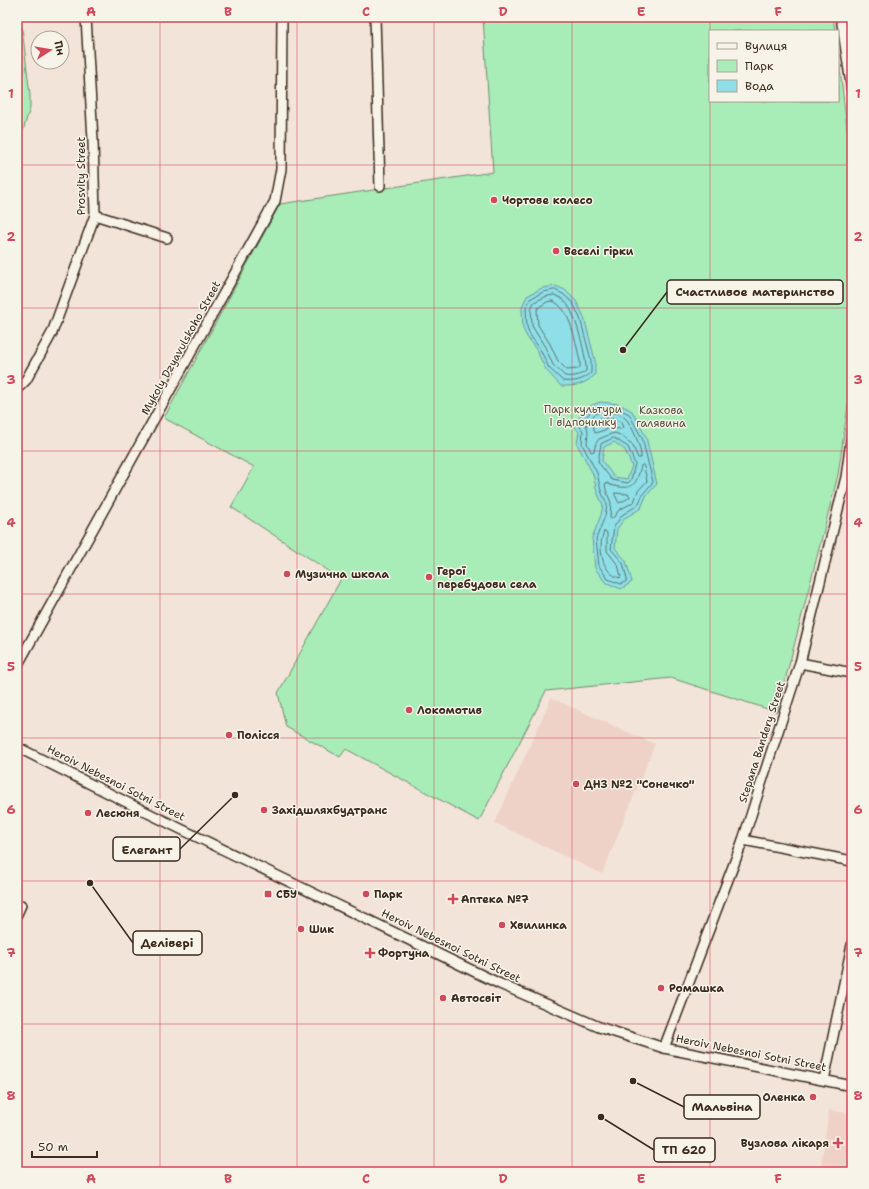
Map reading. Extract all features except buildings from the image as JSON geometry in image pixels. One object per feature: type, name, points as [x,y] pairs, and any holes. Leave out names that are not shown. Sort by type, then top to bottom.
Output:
[{"type":"street","name":"Prosvity Street","points":[[17,389],[26,380],[52,333],[95,215],[94,140],[86,17]]},
{"type":"street","name":"Mykoly Dzyavulskoho Street","points":[[17,666],[229,287],[275,201],[280,170],[282,17]]},
{"type":"street","points":[[375,17],[380,186]]},
{"type":"street","points":[[841,17],[852,92]]},
{"type":"street","points":[[95,215],[167,238]]},
{"type":"street","name":"Stepana Bandery Street","points":[[664,1048],[743,840],[800,663],[849,478],[852,433]]},
{"type":"street","points":[[800,663],[852,673]]},
{"type":"street","name":"Heroiv Nebesnoi Sotni Street","points":[[17,747],[148,813],[500,984],[599,1027],[664,1048],[852,1086]]},
{"type":"street","points":[[743,840],[852,861]]},
{"type":"street","points":[[17,914],[21,905]]},
{"type":"street","points":[[824,1080],[852,944]]},
{"type":"shaded area","name":"ДНЗ №2 \"Сонечко\"","points":[[551,698],[655,744],[602,874],[495,823]]},
{"type":"shaded area","name":"Вузлова лікаря","points":[[829,1110],[852,1114],[852,1172],[820,1172]]},
{"type":"green space","name":"Парк культури і відпочинку","points":[[483,17],[833,17],[835,30],[709,30],[709,102],[839,102],[839,61],[852,170],[852,378],[838,475],[777,712],[671,678],[546,691],[479,821],[346,749],[340,757],[286,727],[278,693],[341,579],[231,507],[254,467],[164,418],[280,204],[493,172]]},
{"type":"green space","points":[[17,28],[22,28],[30,95],[30,108],[17,150]]},
{"type":"water","points":[[556,286],[565,290],[576,301],[584,317],[595,360],[595,375],[587,381],[576,385],[561,386],[546,370],[537,351],[523,329],[522,307],[527,296],[542,288]]},
{"type":"water","points":[[600,402],[619,404],[632,411],[646,437],[657,484],[646,496],[641,508],[625,518],[617,529],[615,548],[626,561],[632,582],[621,589],[605,582],[595,568],[592,538],[601,515],[603,505],[597,492],[593,474],[577,444],[579,432],[573,424],[590,406]],"holes":[[[614,442],[625,450],[632,466],[627,479],[614,477],[602,461],[604,447]]]},
{"type":"place","name":"Чортове колесо","points":[[494,200]]},
{"type":"place","name":"Веселі гірки","points":[[556,251]]},
{"type":"place","name":"Счастливое материнство","points":[[623,350]]},
{"type":"place","name":"Музична школа","points":[[287,574]]},
{"type":"place","name":"Герої перебудови села","points":[[429,577]]},
{"type":"place","name":"Локомотив","points":[[409,710]]},
{"type":"place","name":"Полісся","points":[[229,735]]},
{"type":"place","name":"ДНЗ №2 \"Сонечко\"","points":[[576,784]]},
{"type":"place","name":"Елегант","points":[[235,795]]},
{"type":"place","name":"Західшляхбудтранс","points":[[264,810]]},
{"type":"place","name":"Лесюня","points":[[88,813]]},
{"type":"place","name":"Делівері","points":[[90,883]]},
{"type":"place","name":"СБУ","points":[[268,894]]},
{"type":"place","name":"Парк","points":[[366,894]]},
{"type":"place","name":"Аптека №7","points":[[453,899]]},
{"type":"place","name":"Хвилинка","points":[[502,925]]},
{"type":"place","name":"Шик","points":[[301,929]]},
{"type":"place","name":"Фортуна","points":[[370,953]]},
{"type":"place","name":"Ромашка","points":[[661,988]]},
{"type":"place","name":"Автосвіт","points":[[443,998]]},
{"type":"place","name":"Мальвіна","points":[[633,1081]]},
{"type":"place","name":"Оленка","points":[[813,1097]]},
{"type":"place","name":"ТП 620","points":[[601,1117]]},
{"type":"place","name":"Вузлова лікаря","points":[[838,1143]]},
{"type":"park label","name":"Казкова галявина","points":[[661,416]]}]
